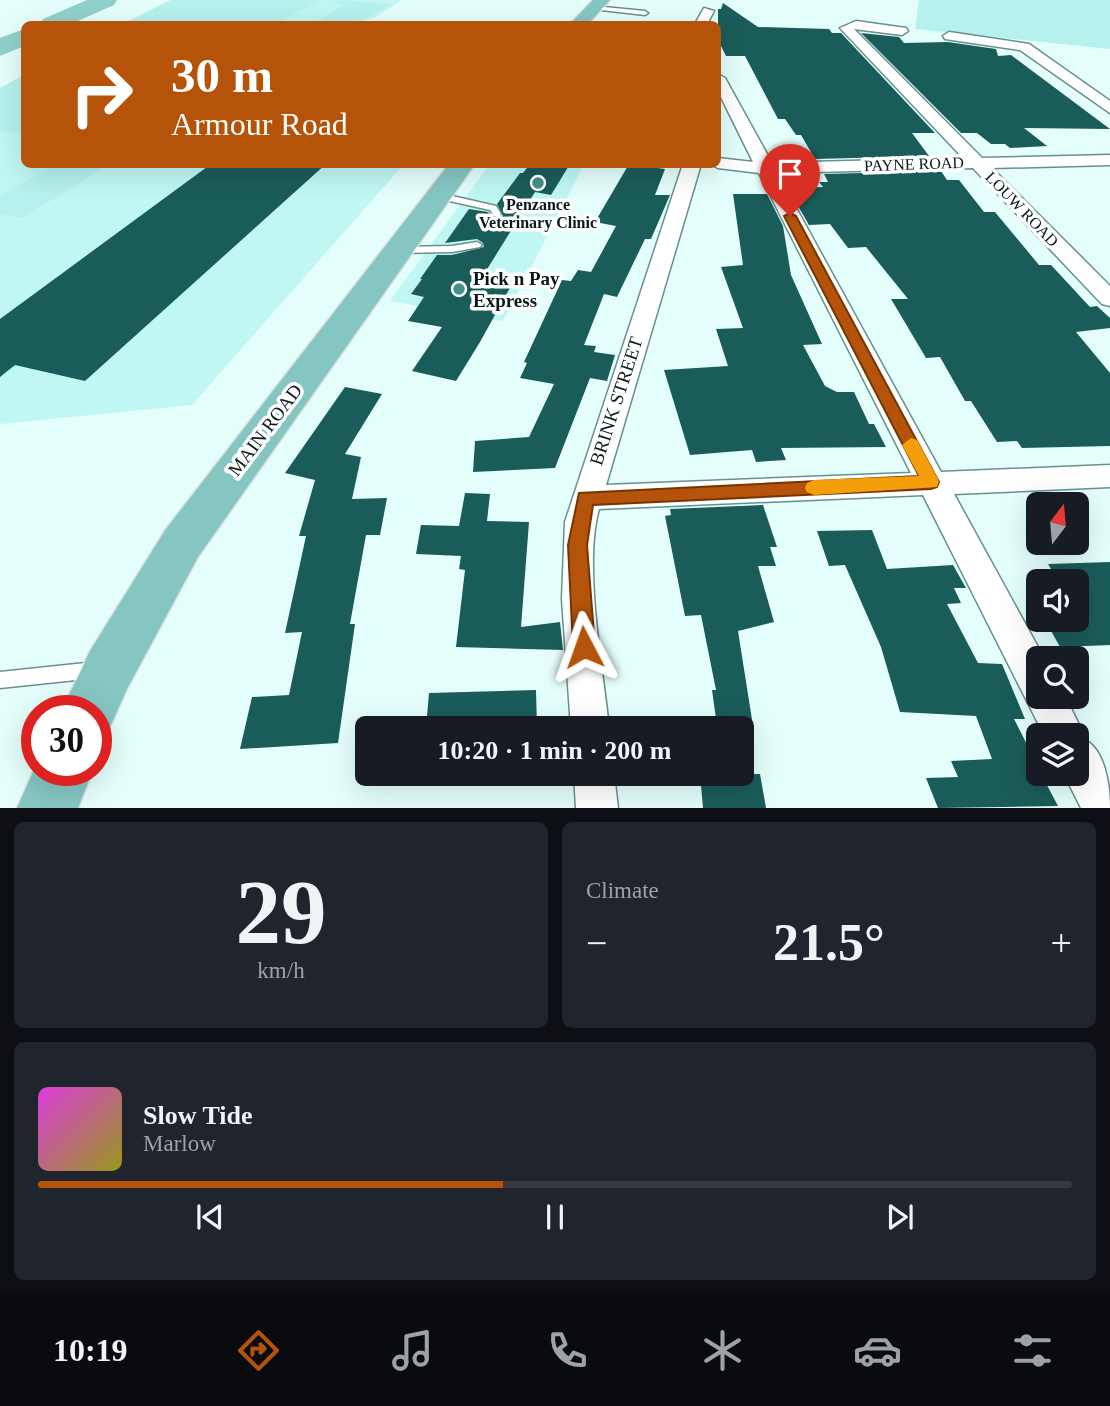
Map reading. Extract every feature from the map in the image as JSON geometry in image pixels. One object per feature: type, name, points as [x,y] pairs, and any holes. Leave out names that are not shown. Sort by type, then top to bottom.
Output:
[{"type":"main road","points":[[582,21],[598,4]]},
{"type":"main road","name":"MAIN ROAD","points":[[97,695],[181,543],[451,180]]},
{"type":"main road","points":[[47,807],[57,786]]},
{"type":"street","points":[[703,21],[708,11]]},
{"type":"street","name":"LOUW ROAD","points":[[902,31],[856,26],[846,28],[1110,299]]},
{"type":"street","points":[[949,36],[1024,47],[1110,108]]},
{"type":"street","points":[[721,84],[1026,661]]},
{"type":"street","name":"PAYNE ROAD","points":[[721,163],[764,168],[1110,160]]},
{"type":"street","name":"BRINK STREET","points":[[589,716],[578,545],[586,498],[691,168]]},
{"type":"street","points":[[586,498],[1110,476]]},
{"type":"street","points":[[1089,781],[1103,807]]},
{"type":"street","points":[[595,786],[597,807]]},
{"type":"lane","points":[[598,4],[645,13]]},
{"type":"lane","points":[[451,180],[493,208],[497,214]]},
{"type":"lane","points":[[399,250],[452,250],[477,245]]},
{"type":"lane","points":[[0,681],[109,669]]},
{"type":"shaded area","points":[[171,0],[402,0],[374,18],[362,21],[129,21]]},
{"type":"shaded area","points":[[171,0],[322,0],[280,21],[129,21]]},
{"type":"shaded area","points":[[338,0],[391,4],[355,20],[318,21],[344,5],[332,3]]},
{"type":"shaded area","points":[[919,0],[1110,0],[1110,49],[915,29]]},
{"type":"shaded area","points":[[21,77],[21,134],[0,131],[0,88]]},
{"type":"shaded area","points":[[21,78],[21,168],[400,168],[192,405],[0,424],[0,88]]},
{"type":"shaded area","points":[[49,168],[103,168],[23,218],[0,214],[0,196]]},
{"type":"shaded area","points":[[487,168],[582,168],[503,321],[390,301]]},
{"type":"building","points":[[723,3],[758,27],[829,29],[832,33],[841,33],[935,133],[912,133],[929,156],[815,159],[801,135],[796,135],[785,119],[778,119],[745,56],[726,56],[721,46],[721,21],[718,21],[718,9],[721,9]]},
{"type":"building","points":[[861,33],[899,37],[904,43],[948,42],[996,49],[998,56],[1011,55],[1110,129],[1024,128],[1047,146],[1010,148],[1005,144],[991,144],[977,133],[961,133]]},
{"type":"building","points":[[206,168],[322,168],[85,381],[15,365],[0,377],[0,319]]},
{"type":"building","points":[[527,168],[568,168],[551,195],[535,192],[481,279],[511,286],[480,342],[456,381],[412,371],[442,327],[408,321],[424,297],[411,294],[437,255],[452,255],[484,247],[477,239],[445,243],[469,209],[488,212],[496,219],[503,216],[497,204],[520,173]]},
{"type":"building","points":[[627,168],[665,169],[655,195],[670,195],[651,239],[645,239],[617,297],[604,294],[584,345],[596,346],[594,352],[615,355],[607,381],[590,378],[555,468],[473,472],[475,441],[529,437],[554,384],[520,378],[527,363],[524,362],[562,280],[571,281],[578,270],[591,272],[616,226],[595,222]]},
{"type":"building","points":[[941,171],[947,180],[959,180],[984,212],[995,212],[1039,265],[1051,265],[1090,307],[1097,306],[1110,318],[1110,328],[1076,332],[1110,373],[1110,446],[1022,448],[1017,441],[997,442],[971,401],[965,401],[940,357],[926,358],[891,299],[908,299],[866,247],[848,248],[830,224],[809,225],[791,194],[806,194],[802,188],[823,187],[819,182],[828,182],[824,174]]},
{"type":"building","points":[[733,194],[767,194],[783,226],[791,275],[822,344],[803,345],[825,386],[837,392],[854,392],[869,424],[874,424],[886,447],[781,448],[786,460],[756,462],[752,450],[690,455],[664,370],[728,366],[716,329],[743,328],[721,267],[743,265]]},
{"type":"building","points":[[345,387],[382,394],[345,454],[361,457],[352,499],[387,498],[380,535],[366,535],[350,624],[355,624],[338,743],[240,749],[252,697],[289,695],[302,632],[285,633],[306,536],[299,536],[315,480],[285,473]]},
{"type":"building","points":[[465,493],[490,494],[487,521],[529,522],[521,627],[560,622],[563,650],[456,647],[465,570],[459,569],[461,556],[416,554],[421,525],[459,526]]},
{"type":"building","points":[[763,505],[777,547],[770,547],[776,566],[758,566],[774,622],[738,631],[751,716],[716,716],[712,690],[716,690],[701,615],[685,616],[665,516],[671,515],[670,509]]},
{"type":"building","points":[[872,530],[887,569],[953,565],[966,588],[954,588],[961,603],[947,604],[978,663],[1002,664],[1025,719],[1014,719],[1026,742],[1026,786],[1047,786],[1058,806],[938,808],[926,778],[958,777],[951,761],[992,759],[976,716],[900,712],[881,647],[845,565],[829,566],[817,531]]},
{"type":"building","points":[[1110,562],[1110,645],[1059,646],[1052,632],[1089,632],[1089,569],[1051,569],[1048,564]]},
{"type":"building","points":[[536,690],[537,716],[427,716],[429,693]]},
{"type":"building","points":[[754,774],[760,774],[766,808],[703,808],[701,786],[754,786]]},
{"type":"waterway","points":[[59,21],[106,0]]},
{"type":"waterway","points":[[0,48],[21,38]]},
{"type":"slow traffic","points":[[814,488],[931,482],[911,445]]},
{"type":"place","name":"Penzance Veterinary Clinic","points":[[538,183]]},
{"type":"place","name":"Pick n Pay Express","points":[[459,289]]},
{"type":"route","points":[[584,647],[578,545],[586,498],[931,482],[790,216]]}]
